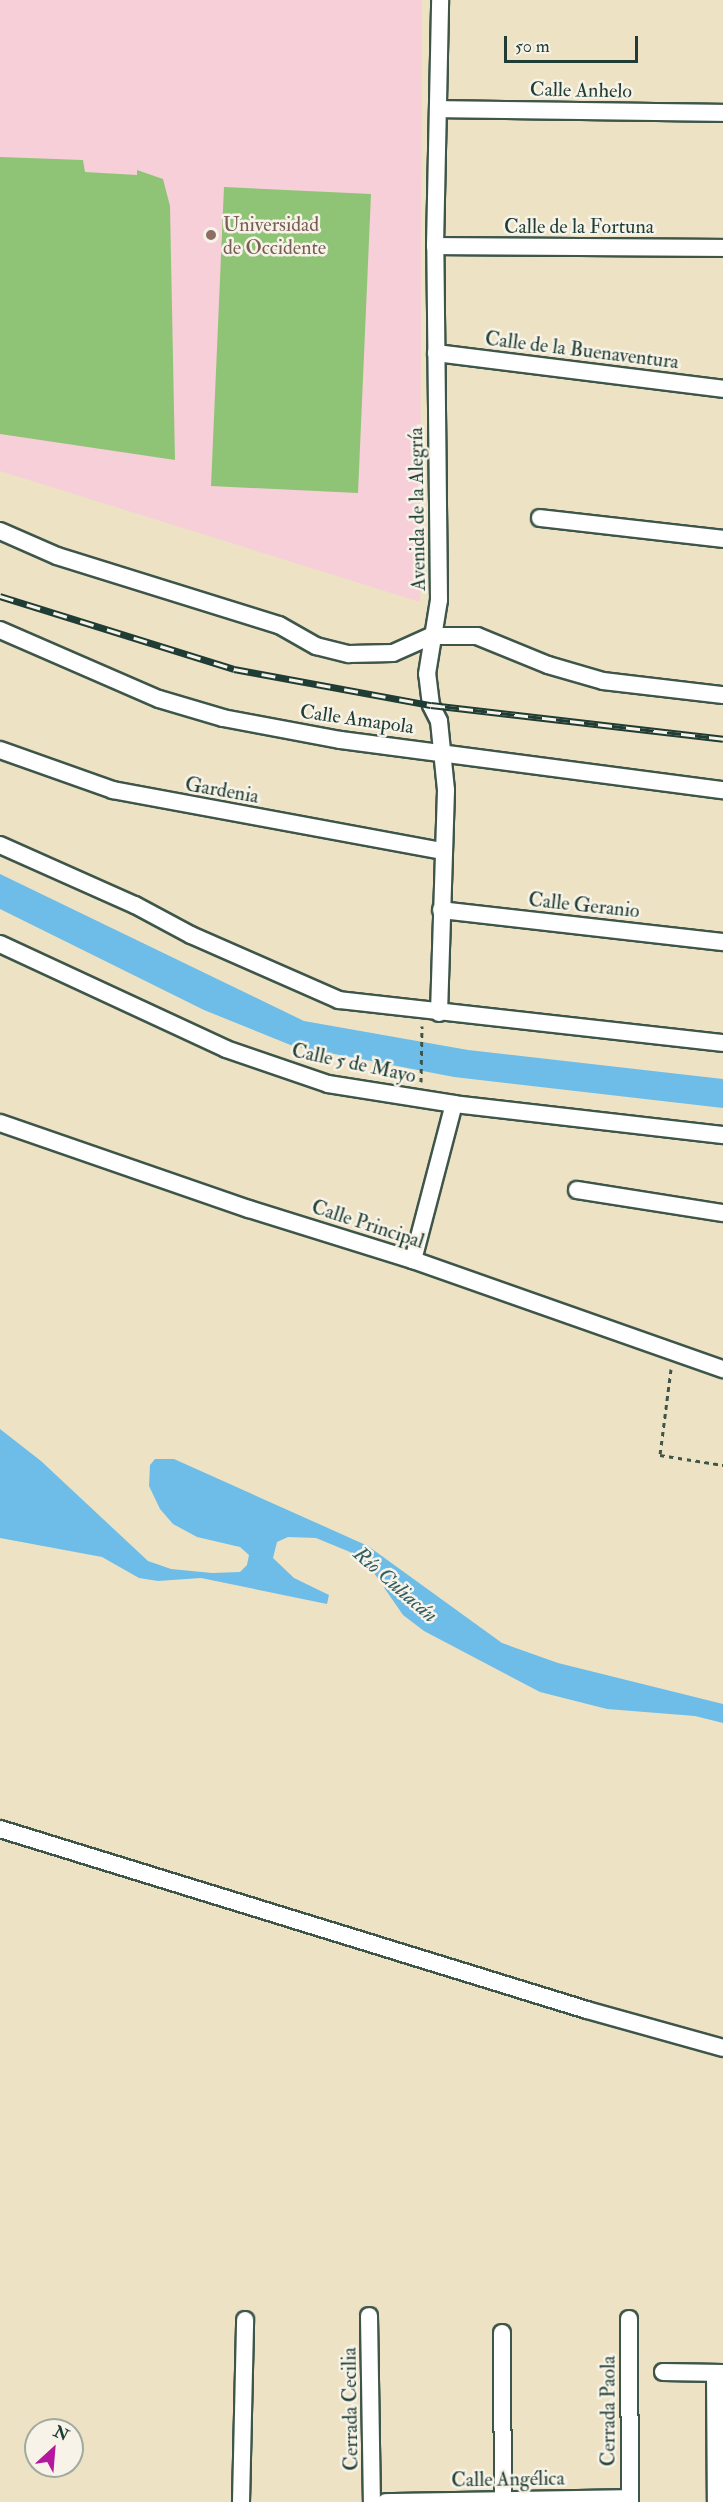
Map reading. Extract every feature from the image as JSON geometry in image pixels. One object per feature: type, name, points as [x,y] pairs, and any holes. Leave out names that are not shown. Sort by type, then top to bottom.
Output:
[{"type":"street","name":"Avenida de la Alegría","points":[[439,1013],[442,851],[446,790],[444,752],[427,674],[431,636],[439,600],[435,246],[440,0]]},
{"type":"street","name":"Calle Anhelo","points":[[438,109],[723,113]]},
{"type":"street","name":"Calle de la Fortuna","points":[[435,246],[723,248]]},
{"type":"street","name":"Calle de la Buenaventura","points":[[436,353],[723,389]]},
{"type":"street","points":[[540,518],[723,539]]},
{"type":"street","points":[[0,531],[68,560],[279,625],[316,646],[349,654],[393,653],[431,636],[477,636],[548,665],[603,681],[723,695]]},
{"type":"street","name":"Calle Amapola","points":[[0,630],[126,685],[206,713],[341,740],[723,790]]},
{"type":"street","name":"Gardenia","points":[[0,750],[113,790],[442,851]]},
{"type":"street","points":[[0,845],[317,992],[339,1000],[723,1043]]},
{"type":"street","name":"Calle Geranio","points":[[441,910],[723,942]]},
{"type":"street","name":"Calle 5 de Mayo","points":[[0,944],[226,1048],[294,1074],[368,1092],[723,1135]]},
{"type":"street","points":[[413,1260],[454,1104]]},
{"type":"street","name":"Calle Principal","points":[[0,1123],[249,1209],[413,1260],[723,1369]]},
{"type":"street","points":[[577,1190],[723,1213]]},
{"type":"street","points":[[0,1829],[587,2010],[723,2048]]},
{"type":"street","name":"Cerrada Cecilia","points":[[369,2316],[372,2502]]},
{"type":"street","name":"Cerrada Paola","points":[[629,2319],[630,2500]]},
{"type":"street","points":[[241,2502],[245,2320]]},
{"type":"street","points":[[501,2333],[503,2500]]},
{"type":"street","points":[[663,2372],[719,2373],[716,2502]]},
{"type":"street","name":"Calle Angélica","points":[[386,2502],[630,2500]]},
{"type":"path","points":[[422,1023],[422,1081]]},
{"type":"path","points":[[673,1353],[660,1455],[723,1465]]},
{"type":"shaded area","name":"Universidad de Occidente","points":[[0,0],[422,0],[420,602],[0,471]]},
{"type":"green space","points":[[0,157],[83,160],[85,172],[137,175],[137,170],[163,179],[170,206],[175,460],[0,434]]},
{"type":"green space","points":[[224,187],[371,194],[358,493],[211,486]]},
{"type":"water","points":[[0,874],[304,1021],[468,1050],[723,1079],[723,1108],[454,1077],[293,1046],[204,1010],[0,909]]},
{"type":"water","name":"Río Culiacán","points":[[0,1429],[41,1461],[148,1561],[171,1569],[212,1573],[240,1572],[247,1565],[249,1555],[240,1547],[197,1537],[173,1524],[160,1509],[149,1486],[150,1465],[155,1459],[174,1459],[368,1546],[502,1643],[558,1663],[723,1704],[723,1723],[695,1716],[607,1709],[540,1692],[424,1631],[403,1615],[374,1573],[350,1552],[316,1538],[288,1537],[277,1542],[273,1558],[294,1578],[329,1595],[327,1604],[201,1578],[158,1581],[139,1578],[102,1557],[0,1538]]},
{"type":"railway","points":[[0,596],[234,669],[431,705],[723,739]]},
{"type":"place","name":"Universidad de Occidente","points":[[211,235]]}]
